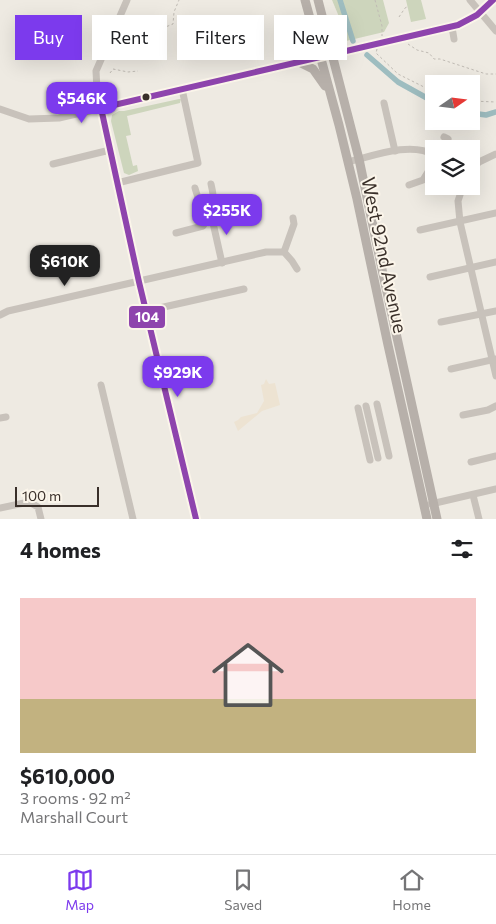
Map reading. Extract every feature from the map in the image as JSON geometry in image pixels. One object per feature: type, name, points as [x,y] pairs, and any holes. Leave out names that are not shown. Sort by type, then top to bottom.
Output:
[{"type":"main road","name":"West 92nd Avenue","points":[[305,0],[309,15]]},
{"type":"main road","name":"West 92nd Avenue","points":[[318,0],[322,15]]},
{"type":"main road","name":"West 92nd Avenue","points":[[321,60],[348,162],[374,274],[396,383],[430,505],[437,519]]},
{"type":"main road","name":"West 92nd Avenue","points":[[334,60],[359,159],[406,381],[430,505],[428,519]]},
{"type":"main road","points":[[299,62],[318,74],[333,102]]},
{"type":"street","points":[[127,0],[96,70],[97,90],[139,282],[196,519]]},
{"type":"street","points":[[470,0],[496,31]]},
{"type":"street","points":[[347,51],[452,27],[481,14],[493,0]]},
{"type":"street","points":[[452,27],[454,38]]},
{"type":"street","points":[[0,109],[35,120],[59,118],[307,60]]},
{"type":"street","points":[[117,182],[198,163],[182,89]]},
{"type":"street","points":[[384,103],[394,151]]},
{"type":"street","points":[[444,137],[447,140]]},
{"type":"street","points":[[348,162],[394,151],[419,149],[425,152]]},
{"type":"street","points":[[53,164],[110,150]]},
{"type":"street","points":[[480,162],[496,154]]},
{"type":"street","points":[[409,185],[423,180],[425,177]]},
{"type":"street","points":[[176,233],[203,226],[211,214],[215,201],[211,184]]},
{"type":"street","points":[[195,188],[198,201],[211,214],[221,219],[230,220],[248,216]]},
{"type":"street","points":[[460,195],[458,201],[460,222],[481,314],[494,359],[496,376]]},
{"type":"street","points":[[211,214],[221,207],[247,201]]},
{"type":"street","points":[[420,230],[496,213]]},
{"type":"street","points":[[211,214],[222,263]]},
{"type":"street","points":[[284,252],[294,224],[293,218]]},
{"type":"street","points":[[0,315],[8,311],[266,252],[284,252],[297,269]]},
{"type":"street","points":[[430,277],[496,262]]},
{"type":"street","points":[[146,311],[244,289]]},
{"type":"street","points":[[440,322],[496,311]]},
{"type":"street","points":[[451,369],[494,359]]},
{"type":"street","points":[[396,383],[406,381]]},
{"type":"street","points":[[101,385],[133,519]]},
{"type":"street","points":[[368,406],[379,458],[368,406]]},
{"type":"street","points":[[463,414],[488,410],[496,406]]},
{"type":"street","points":[[472,462],[496,456]]},
{"type":"street","points":[[430,505],[496,489]]},
{"type":"street","points":[[473,495],[478,519]]},
{"type":"street","points":[[0,508],[29,502],[38,507],[41,519]]},
{"type":"path","points":[[167,26],[173,24],[174,12],[179,0]]},
{"type":"path","points":[[375,0],[383,35]]},
{"type":"path","points":[[399,17],[407,7]]},
{"type":"path","points":[[406,43],[417,50],[429,52],[434,60],[440,59],[486,74],[496,74]]},
{"type":"path","points":[[377,49],[376,53],[398,74],[425,88]]},
{"type":"path","points":[[110,72],[113,69],[128,72],[138,70]]},
{"type":"path","points":[[480,101],[496,102]]},
{"type":"green space","points":[[332,0],[383,0],[389,23],[384,32],[347,41],[347,15],[338,15]]},
{"type":"green space","points":[[406,0],[421,0],[426,19],[411,22]]},
{"type":"green space","points":[[181,99],[180,103],[127,116],[131,135],[126,136],[133,166],[137,165],[138,171],[129,175],[124,173],[111,121],[112,115],[119,111]]},
{"type":"shaded area","points":[[266,379],[269,384],[275,383],[280,405],[262,411],[238,431],[234,422],[241,417],[257,413],[264,401],[261,385],[264,384]]},
{"type":"waterway","points":[[340,0],[353,41]]},
{"type":"waterway","points":[[367,55],[398,82],[425,97]]},
{"type":"waterway","points":[[480,114],[486,115],[496,112]]},
{"type":"transit line","name":"104","points":[[196,519],[139,282],[101,108],[458,25],[477,15],[493,0]]}]
